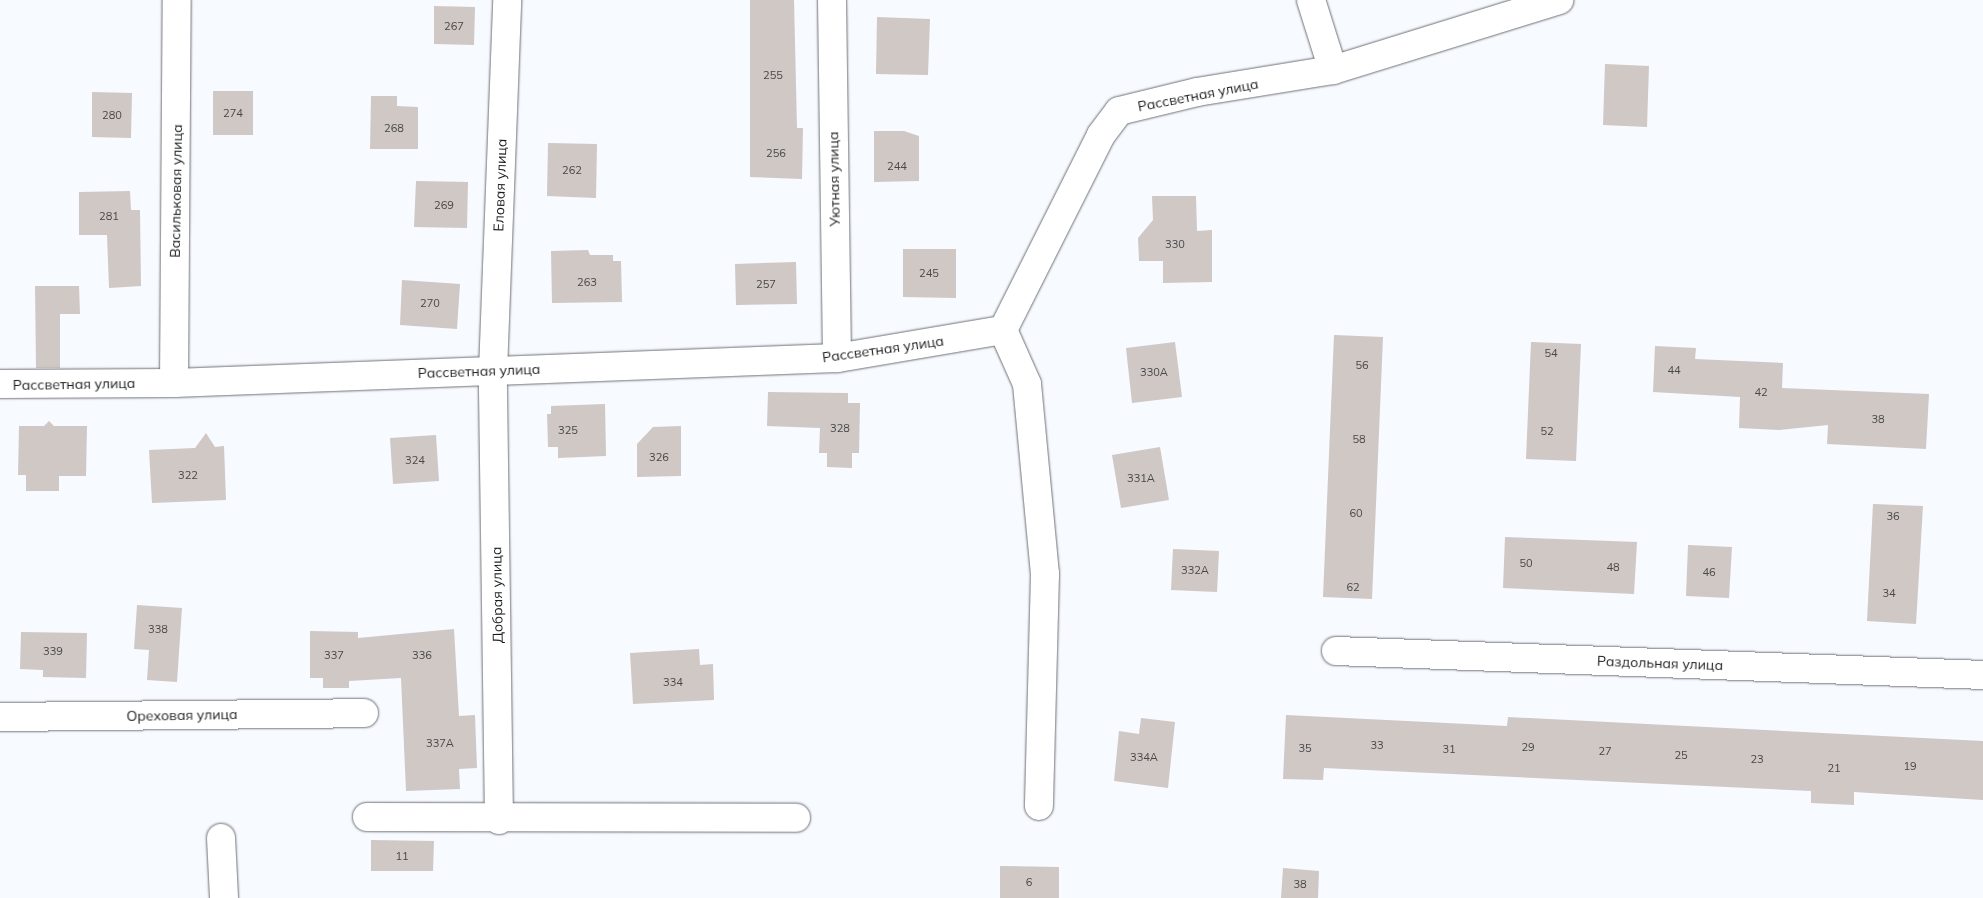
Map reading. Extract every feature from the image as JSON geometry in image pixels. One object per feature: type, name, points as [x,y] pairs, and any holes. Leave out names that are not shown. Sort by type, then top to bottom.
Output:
[{"type":"street","name":"Васильковая улица","points":[[174,383],[177,0]]},
{"type":"street","name":"Еловая улица","points":[[492,371],[507,0]]},
{"type":"street","name":"Уютная улица","points":[[832,0],[836,358]]},
{"type":"street","points":[[1311,0],[1333,70]]},
{"type":"street","name":"Рассветная улица","points":[[0,384],[174,383],[836,358],[1003,330],[1102,135],[1119,111],[1197,92],[1333,70],[1560,0]]},
{"type":"street","points":[[1003,330],[1027,384],[1045,574],[1039,806]]},
{"type":"street","name":"Добрая улица","points":[[492,371],[499,820]]},
{"type":"street","name":"Раздольная улица","points":[[1336,651],[1983,675]]},
{"type":"street","name":"Ореховая улица","points":[[0,717],[364,713]]},
{"type":"street","points":[[367,817],[499,820],[796,818]]},
{"type":"street","points":[[221,838],[224,898]]},
{"type":"building","points":[[750,0],[794,0],[797,128],[803,128],[802,179],[750,177]]},
{"type":"building","points":[[434,6],[475,7],[474,45],[434,44]]},
{"type":"building","points":[[877,17],[930,19],[928,75],[876,74]]},
{"type":"building","points":[[1605,64],[1649,66],[1647,127],[1603,125]]},
{"type":"building","points":[[213,91],[253,91],[253,135],[213,135]]},
{"type":"building","points":[[92,92],[132,93],[131,138],[92,137]]},
{"type":"building","points":[[371,96],[397,96],[397,106],[418,107],[418,149],[370,149]]},
{"type":"building","points":[[874,131],[904,131],[919,136],[919,181],[874,182]]},
{"type":"building","points":[[548,143],[597,144],[596,198],[547,196]]},
{"type":"building","points":[[416,181],[468,182],[467,228],[414,227]]},
{"type":"building","points":[[130,191],[131,210],[140,210],[141,286],[109,288],[107,235],[79,235],[79,192]]},
{"type":"building","points":[[1152,196],[1196,196],[1197,231],[1212,230],[1212,282],[1163,283],[1163,261],[1139,261],[1138,238],[1153,220]]},
{"type":"building","points":[[903,249],[956,249],[956,298],[903,297]]},
{"type":"building","points":[[588,250],[590,255],[613,255],[613,261],[621,261],[622,302],[552,303],[551,251]]},
{"type":"building","points":[[796,262],[797,304],[736,305],[735,264]]},
{"type":"building","points":[[402,280],[460,284],[457,329],[400,325]]},
{"type":"building","points":[[35,286],[79,286],[80,314],[60,314],[60,368],[36,368]]},
{"type":"building","points":[[1334,335],[1383,337],[1372,599],[1323,597]]},
{"type":"building","points":[[1175,342],[1182,397],[1132,403],[1126,348]]},
{"type":"building","points":[[1531,342],[1581,344],[1576,461],[1526,459]]},
{"type":"building","points":[[1655,346],[1696,348],[1695,359],[1783,363],[1782,388],[1929,394],[1926,449],[1827,444],[1828,425],[1779,430],[1739,428],[1740,397],[1653,392]]},
{"type":"building","points":[[768,392],[848,393],[848,403],[860,403],[859,453],[852,453],[852,468],[827,467],[827,453],[819,453],[820,428],[767,426]]},
{"type":"building","points":[[605,404],[606,456],[558,458],[558,447],[548,447],[547,414],[551,414],[551,406]]},
{"type":"building","points":[[49,421],[54,426],[87,426],[86,476],[59,476],[59,491],[26,491],[26,475],[18,475],[19,426],[44,426]]},
{"type":"building","points":[[681,426],[681,476],[637,477],[637,444],[653,427]]},
{"type":"building","points":[[206,433],[215,447],[224,446],[226,500],[152,503],[149,450],[195,448]]},
{"type":"building","points":[[436,435],[439,481],[393,484],[390,438]]},
{"type":"building","points":[[1160,447],[1169,500],[1121,508],[1112,455]]},
{"type":"building","points":[[1873,504],[1923,506],[1916,624],[1867,621]]},
{"type":"building","points":[[1505,537],[1637,542],[1634,594],[1503,588]]},
{"type":"building","points":[[1688,545],[1732,547],[1729,598],[1686,596]]},
{"type":"building","points":[[1173,549],[1219,551],[1217,592],[1171,590]]},
{"type":"building","points":[[137,605],[182,608],[177,682],[147,680],[149,650],[134,649]]},
{"type":"building","points":[[454,629],[459,716],[475,715],[477,768],[459,769],[460,789],[406,791],[401,678],[349,681],[349,688],[323,688],[323,678],[310,678],[310,631],[358,632],[358,638]]},
{"type":"building","points":[[21,632],[87,633],[86,678],[43,677],[43,670],[20,669]]},
{"type":"building","points":[[699,649],[700,665],[713,664],[714,700],[633,704],[630,653]]},
{"type":"building","points":[[1286,715],[1507,726],[1508,717],[1983,741],[1983,800],[1854,792],[1854,805],[1811,803],[1811,791],[1324,768],[1323,780],[1283,779]]},
{"type":"building","points":[[1141,718],[1175,722],[1168,788],[1114,781],[1119,731],[1139,734]]},
{"type":"building","points":[[371,840],[434,841],[433,871],[371,871]]},
{"type":"building","points":[[1000,866],[1059,867],[1059,898],[1000,898]]},
{"type":"building","points":[[1283,868],[1319,871],[1318,898],[1281,898]]}]
